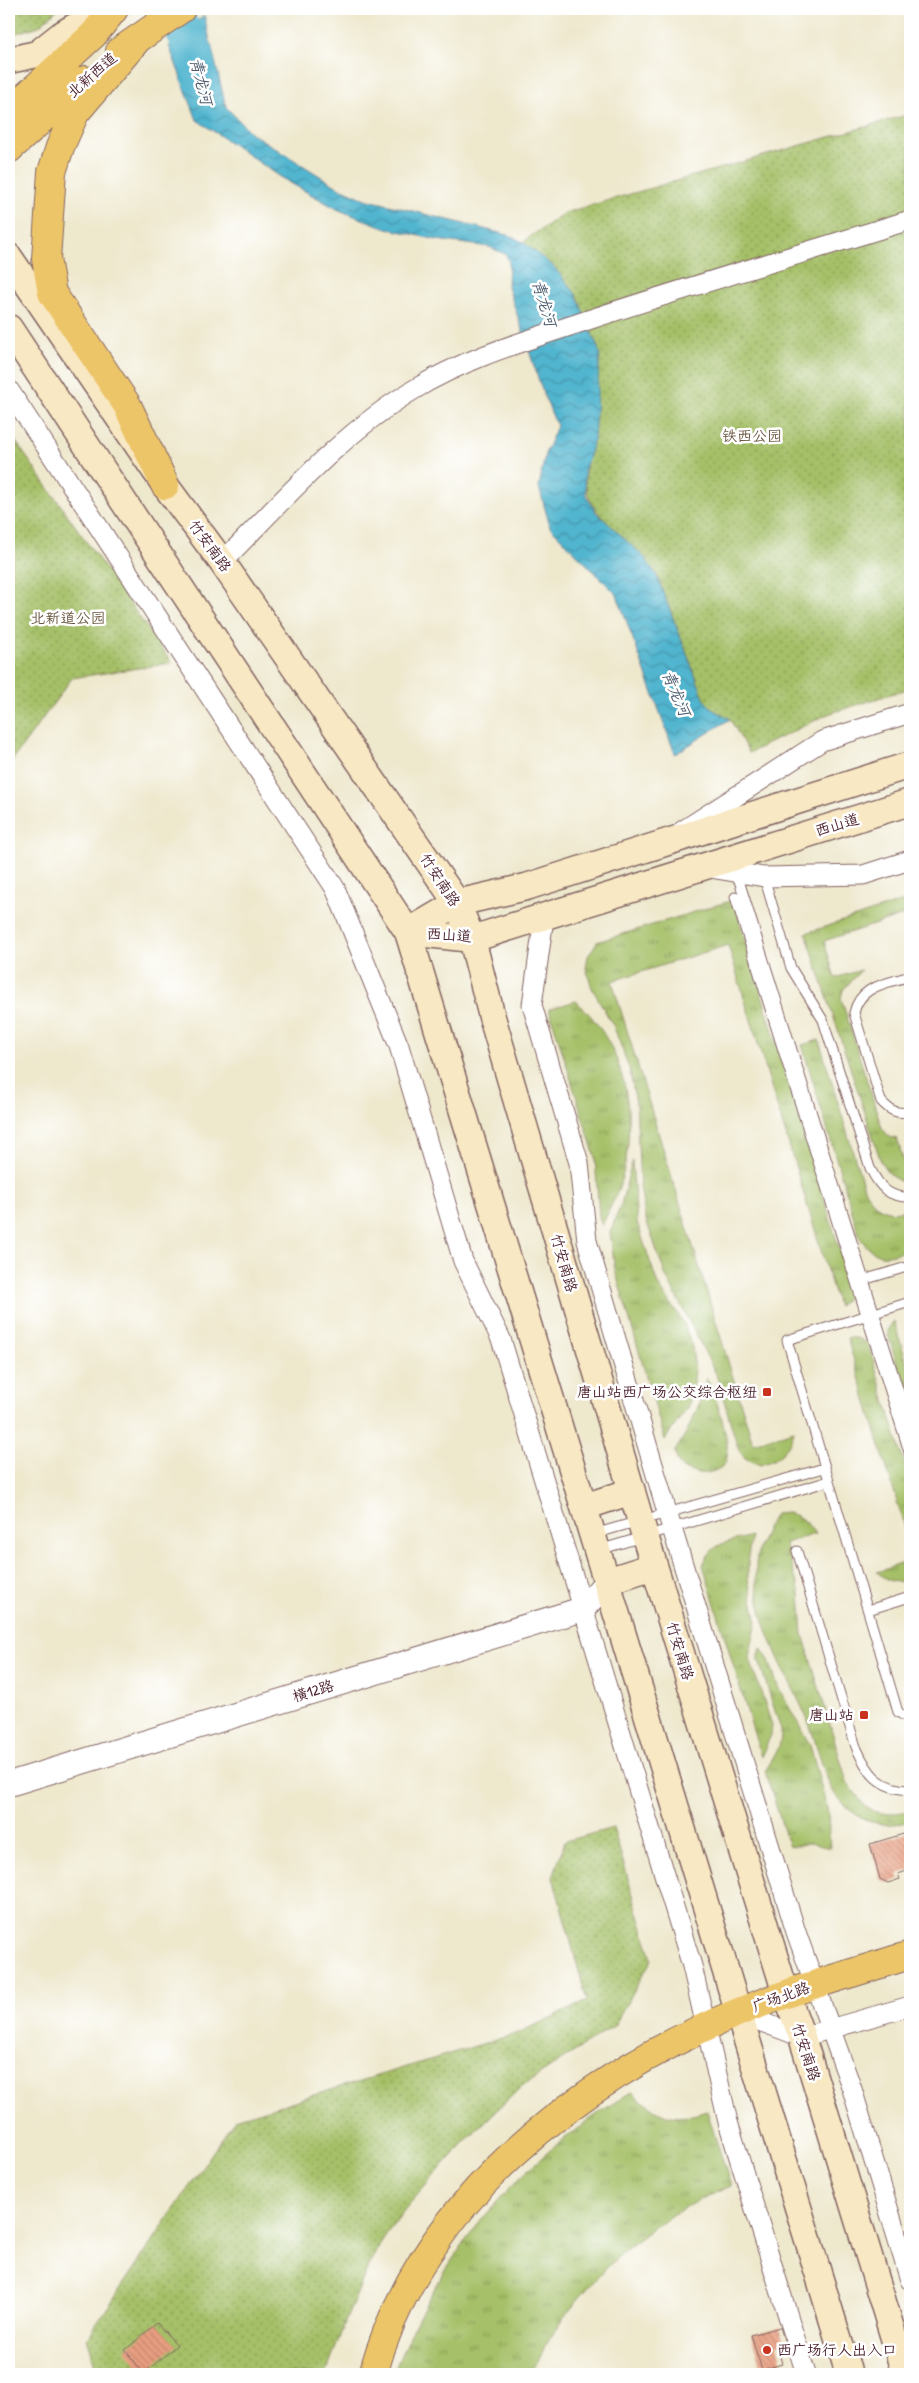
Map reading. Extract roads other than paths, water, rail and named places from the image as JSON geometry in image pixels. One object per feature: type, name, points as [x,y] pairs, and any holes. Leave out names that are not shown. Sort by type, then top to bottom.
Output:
[{"type":"main road","points":[[9,60],[37,54],[61,35],[104,9]]},
{"type":"main road","name":"北新西道","points":[[9,112],[93,35],[114,9]]},
{"type":"main road","name":"北新西道","points":[[9,149],[111,56],[180,9]]},
{"type":"main road","points":[[134,42],[75,113],[60,147],[52,172],[46,259],[52,292],[127,405],[165,485]]},
{"type":"main road","name":"竹安南路","points":[[9,257],[165,485],[222,562],[457,903],[472,939],[492,1017],[642,1528],[786,1994],[802,2037],[905,2374]]},
{"type":"main road","points":[[9,328],[408,932],[849,2374]]},
{"type":"main road","points":[[9,352],[55,400]]},
{"type":"main road","name":"西山道","points":[[408,932],[457,903],[526,887],[910,765]]},
{"type":"main road","name":"西山道","points":[[408,932],[472,939],[910,802]]},
{"type":"main road","points":[[584,1507],[632,1491]]},
{"type":"main road","points":[[607,1582],[654,1566]]},
{"type":"main road","name":"广场北路","points":[[738,2012],[786,1994],[910,1955]]},
{"type":"main road","points":[[373,2374],[400,2304],[429,2253],[491,2173],[537,2132],[582,2097],[661,2050],[738,2012]]},
{"type":"street","points":[[222,562],[342,442],[379,413],[416,388],[458,367],[508,347],[616,311],[910,220]]},
{"type":"street","points":[[9,390],[335,888],[400,1046],[463,1261],[501,1339],[692,1966],[728,2122],[806,2374]]},
{"type":"street","points":[[658,846],[822,741],[910,712]]},
{"type":"street","points":[[702,866],[737,874],[764,877],[863,874],[910,860]]},
{"type":"street","points":[[544,918],[532,1005],[579,1163],[586,1242],[669,1520],[796,1932],[852,2089],[910,2280]]},
{"type":"street","points":[[583,1609],[607,1582]]},
{"type":"street","name":"横12路","points":[[9,1784],[583,1609]]},
{"type":"street","points":[[802,2037],[910,2006]]},
{"type":"street","name":"广场北路","points":[[738,2012],[802,2037]]},
{"type":"lane","points":[[737,874],[871,1313],[910,1427]]},
{"type":"lane","points":[[764,877],[791,968],[824,1020],[870,1168],[880,1186],[891,1194],[910,1196]]},
{"type":"lane","points":[[735,896],[861,1281]]},
{"type":"lane","points":[[910,976],[863,993],[856,1001],[854,1013],[881,1101],[889,1110],[902,1113],[910,1112]]},
{"type":"lane","points":[[861,1281],[910,1266]]},
{"type":"lane","points":[[910,1302],[787,1340],[898,1712],[910,1720]]},
{"type":"lane","points":[[871,1313],[910,1455]]},
{"type":"lane","points":[[595,1542],[669,1520],[824,1468]]},
{"type":"lane","points":[[595,1542],[669,1520],[829,1481]]},
{"type":"lane","points":[[797,1551],[856,1747],[865,1766],[877,1780],[894,1789],[910,1790]]},
{"type":"lane","points":[[868,1610],[910,1597]]},
{"type":"water","points":[[204,15],[226,107],[251,133],[336,186],[365,199],[508,235],[523,242],[554,267],[576,294],[600,353],[594,439],[584,472],[586,495],[596,512],[645,558],[656,574],[705,701],[715,711],[730,719],[675,754],[617,595],[550,527],[539,487],[545,454],[557,426],[544,396],[508,287],[509,261],[505,254],[489,247],[437,240],[386,228],[339,210],[285,180],[197,120],[169,46]]},
{"type":"waterway","name":"青龙河","points":[[171,9],[194,50],[200,78]]},
{"type":"place","name":"唐山站西广场公交综合枢纽","points":[[767,1392]]},
{"type":"place","name":"唐山站","points":[[864,1715]]},
{"type":"place","name":"西广场行人出入口","points":[[767,2350]]},
{"type":"park label","name":"铁西公园","points":[[752,436]]},
{"type":"park label","name":"北新道公园","points":[[68,618]]}]
